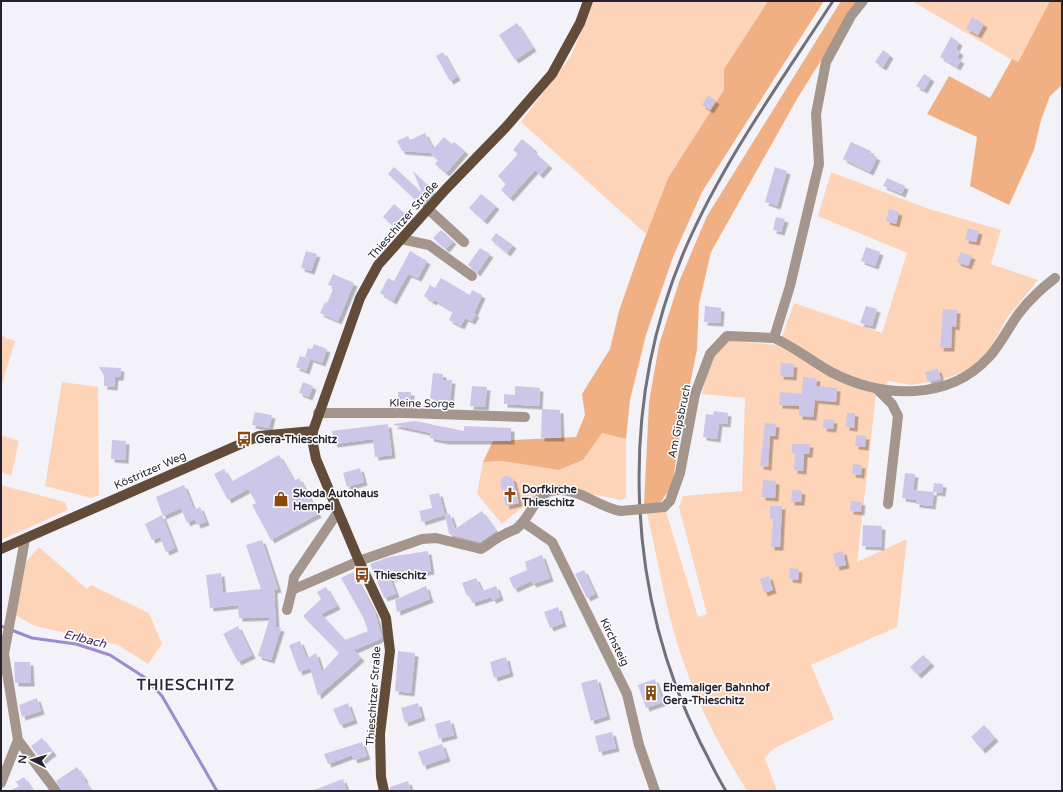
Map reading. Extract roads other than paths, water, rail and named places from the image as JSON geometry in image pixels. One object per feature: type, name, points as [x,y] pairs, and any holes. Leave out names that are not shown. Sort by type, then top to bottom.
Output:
[{"type":"main road","name":"Thieschitzer Straße","points":[[384,791],[380,734],[390,650],[386,618],[359,561],[316,459],[313,444],[313,431],[360,298],[378,264],[506,127],[552,74],[580,23],[588,1]]},
{"type":"main road","name":"Köstritzer Weg","points":[[1,549],[259,436],[313,431]]},
{"type":"street","points":[[863,1],[851,16],[826,62],[816,114],[819,164],[790,286],[774,338],[790,345],[836,374],[853,382],[877,389],[915,391],[934,389],[958,381],[978,369],[990,356],[1020,312],[1037,292],[1055,278]]},
{"type":"street","points":[[428,209],[464,242]]},
{"type":"street","points":[[401,239],[429,245],[472,276]]},
{"type":"street","name":"Am Gipsbruch","points":[[359,561],[422,539],[436,538],[481,549],[514,530],[523,522],[537,499],[552,491],[569,491],[610,509],[621,510],[664,507],[670,501],[680,473],[696,394],[710,354],[727,336],[774,338]]},
{"type":"street","points":[[877,389],[892,404],[898,416],[888,504]]},
{"type":"street","name":"Kleine Sorge","points":[[318,414],[406,413],[525,417]]},
{"type":"street","points":[[287,610],[294,577],[338,512]]},
{"type":"street","name":"Kirchsteig","points":[[523,522],[552,542],[627,694],[639,745],[655,791]]},
{"type":"street","points":[[25,539],[4,654],[18,740],[56,791]]},
{"type":"street","points":[[292,590],[359,561]]},
{"type":"street","points":[[1,783],[18,740]]},
{"type":"waterway","name":"Erlbach","points":[[1,626],[32,638],[76,644],[110,655],[144,677],[162,696],[217,791]]},
{"type":"railway","points":[[726,791],[700,742],[675,684],[657,623],[645,560],[639,496],[641,433],[649,369],[664,307],[686,247],[701,215],[754,121],[833,1]]},
{"type":"place","name":"Gera-Thieschitz","points":[[244,439]]},
{"type":"place","name":"Dorfkirche Thieschitz","points":[[510,495]]},
{"type":"place","name":"Skoda Autohaus Hempel","points":[[281,499]]},
{"type":"place","name":"Thieschitz","points":[[362,575]]},
{"type":"place","name":"Ehemaliger Bahnhof Gera-Thieschitz","points":[[651,693]]},
{"type":"district","name":"THIESCHITZ","points":[[186,685]]}]
